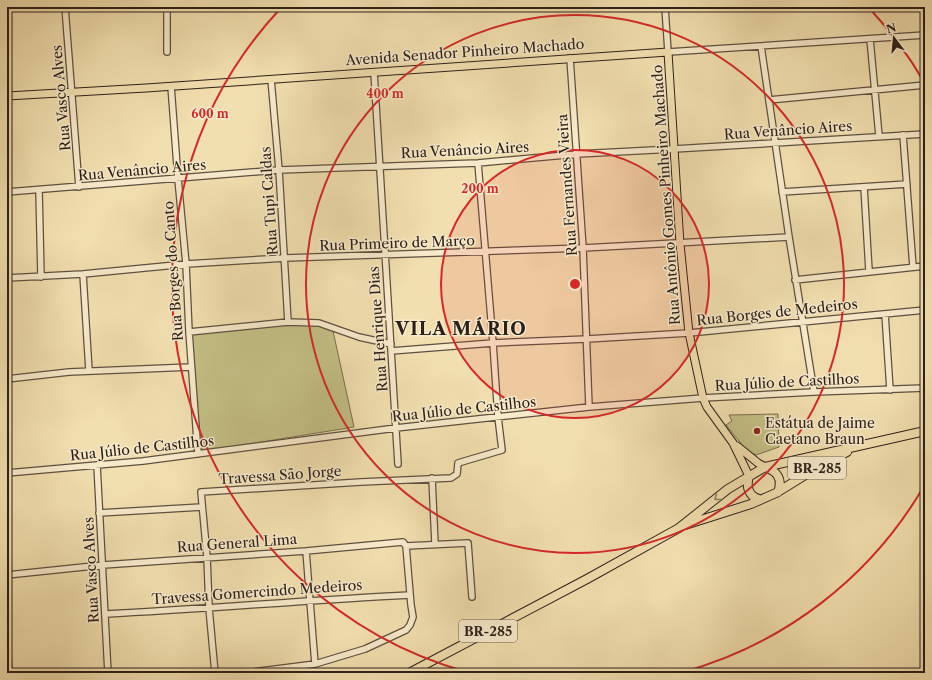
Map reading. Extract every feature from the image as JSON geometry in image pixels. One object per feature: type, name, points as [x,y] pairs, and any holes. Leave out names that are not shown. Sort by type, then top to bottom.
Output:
[{"type":"highway","name":"BR-285","points":[[408,673],[587,579],[679,528],[728,489],[766,467],[925,431]]},
{"type":"highway","name":"BR-285","points":[[679,528],[751,504],[778,492],[824,464],[856,447]]},
{"type":"highway","points":[[766,467],[772,469],[779,477],[780,482],[778,492]]},
{"type":"highway","points":[[749,476],[747,481],[749,491],[752,496],[759,500]]},
{"type":"main road","name":"Avenida Senador Pinheiro Machado","points":[[7,96],[668,52]]},
{"type":"main road","name":"Rua Antônio Gomes Pinheiro Machado","points":[[668,52],[680,244],[689,333],[706,407],[733,443],[749,476]]},
{"type":"main road","name":"Rua Antônio Gomes Pinheiro Machado","points":[[733,443],[758,463],[766,467]]},
{"type":"street","name":"Rua Vasco Alves","points":[[65,7],[73,92],[79,187]]},
{"type":"street","points":[[167,7],[167,52]]},
{"type":"street","name":"Rua Antônio Gomes Pinheiro Machado","points":[[665,7],[668,52]]},
{"type":"street","name":"Avenida Senador Pinheiro Machado","points":[[668,52],[925,35]]},
{"type":"street","points":[[870,39],[879,136]]},
{"type":"street","points":[[762,46],[795,280],[814,392]]},
{"type":"street","name":"Rua Fernandes Vieira","points":[[570,58],[583,248],[589,407]]},
{"type":"street","name":"Rua Henrique Dias","points":[[374,72],[398,464]]},
{"type":"street","name":"Rua Tupi Caldas","points":[[271,79],[279,170],[288,322]]},
{"type":"street","points":[[769,100],[925,85]]},
{"type":"street","name":"Rua Borges do Canto","points":[[171,86],[186,264],[189,332],[198,454]]},
{"type":"street","name":"Rua Venâncio Aires","points":[[7,192],[279,170],[478,164],[577,154],[925,134]]},
{"type":"street","points":[[903,135],[913,267]]},
{"type":"street","points":[[478,164],[498,417]]},
{"type":"street","points":[[782,192],[907,184]]},
{"type":"street","points":[[864,187],[869,271]]},
{"type":"street","points":[[39,190],[41,277]]},
{"type":"street","name":"Rua Primeiro de Março","points":[[7,278],[83,274],[186,264],[285,258],[680,244],[789,237]]},
{"type":"street","points":[[795,280],[925,266]]},
{"type":"street","points":[[83,274],[89,371]]},
{"type":"street","name":"Rua Borges de Medeiros","points":[[189,332],[288,322],[319,323],[391,348],[689,333],[925,310]]},
{"type":"street","points":[[885,314],[890,390]]},
{"type":"street","points":[[7,379],[69,372],[192,367]]},
{"type":"street","name":"Rua Júlio de Castilhos","points":[[7,473],[143,461],[396,428],[589,407],[703,398],[925,388]]},
{"type":"street","name":"Travessa São Jorge","points":[[202,507],[201,492],[451,478],[457,474],[458,463],[502,450],[498,417]]},
{"type":"street","name":"Rua Vasco Alves","points":[[97,465],[108,673]]},
{"type":"street","points":[[432,478],[435,544]]},
{"type":"street","points":[[99,513],[202,507],[215,673]]},
{"type":"street","name":"Rua General Lima","points":[[7,576],[103,565],[306,551],[403,542],[406,546],[468,543],[472,597]]},
{"type":"street","points":[[244,673],[315,664],[365,649],[406,630],[413,617],[406,546]]},
{"type":"street","points":[[306,551],[315,664]]},
{"type":"street","name":"Travessa Gomercindo Medeiros","points":[[106,614],[410,595]]},
{"type":"street","points":[[7,641],[9,673]]},
{"type":"shaded area","points":[[288,323],[319,324],[333,331],[354,427],[200,452],[190,332]]},
{"type":"shaded area","points":[[778,414],[779,447],[756,455],[747,451],[726,425],[732,421],[729,415]]},
{"type":"place","name":"Estátua de Jaime Caetano Braun","points":[[757,431]]},
{"type":"district","name":"VILA MÁRIO","points":[[461,329]]}]
